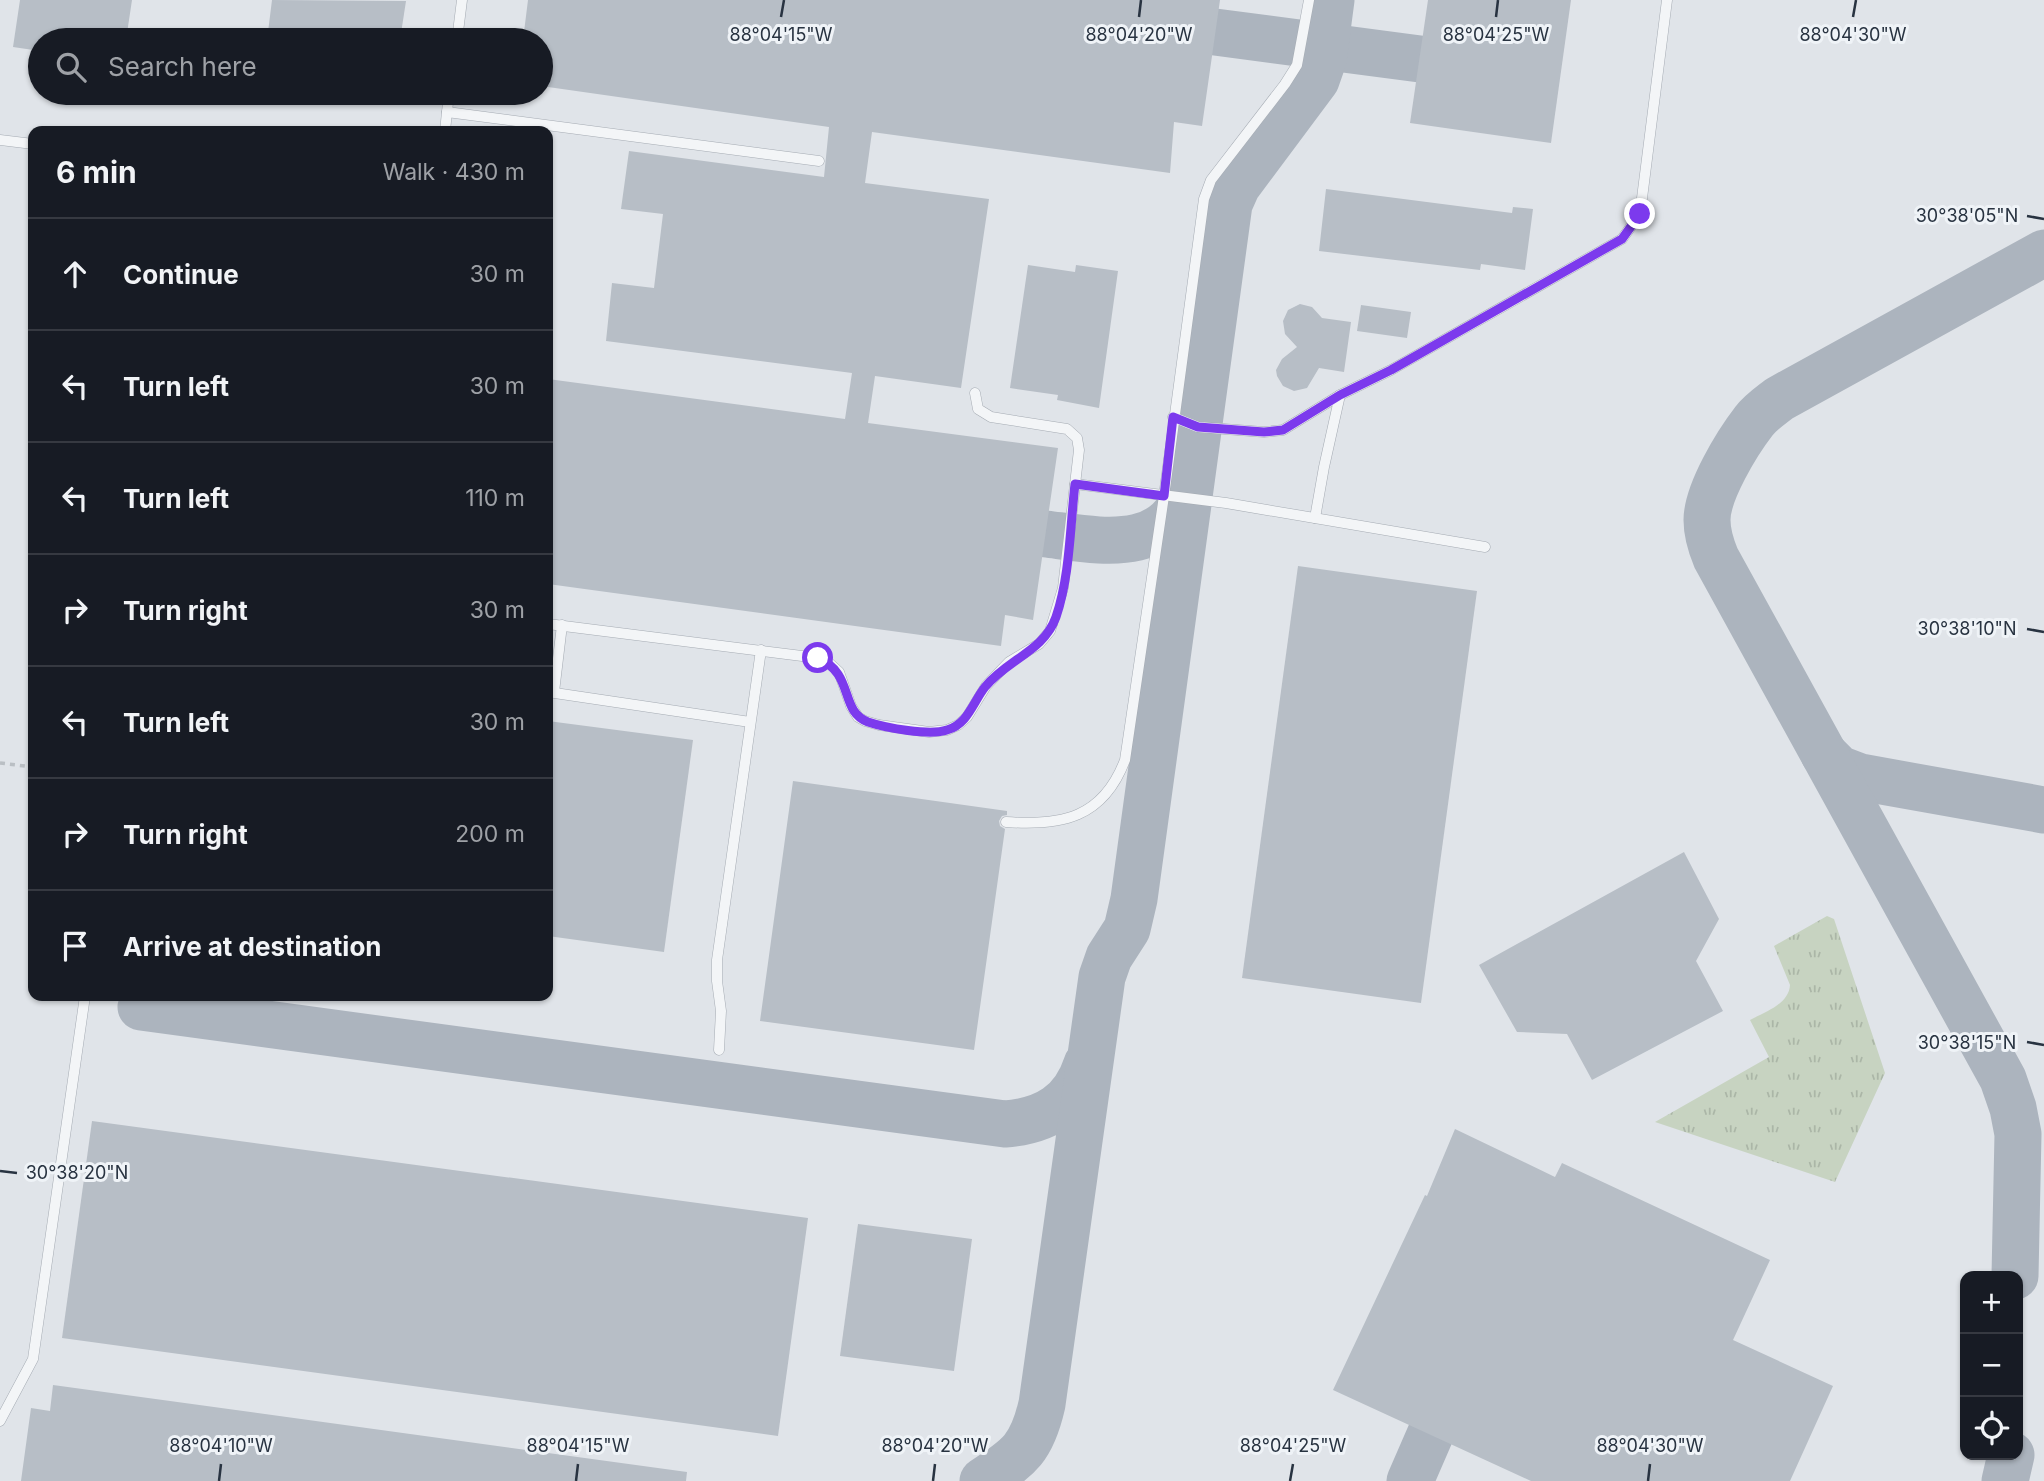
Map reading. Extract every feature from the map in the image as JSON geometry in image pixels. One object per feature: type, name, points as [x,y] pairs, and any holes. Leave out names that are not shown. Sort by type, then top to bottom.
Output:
[{"type":"lane","points":[[458,28],[462,0]]},
{"type":"lane","points":[[1006,822],[1045,824],[1082,813],[1098,801],[1119,775],[1125,760],[1204,200],[1211,180],[1297,65],[1309,0]]},
{"type":"lane","points":[[1173,417],[1198,427],[1264,432],[1283,430],[1340,395],[1391,370],[1622,239],[1640,214],[1668,0]]},
{"type":"lane","points":[[446,126],[448,105]]},
{"type":"lane","points":[[447,111],[819,161]]},
{"type":"lane","points":[[0,140],[28,143]]},
{"type":"lane","points":[[553,624],[818,658],[828,662],[839,672],[851,706],[858,717],[865,721],[929,732],[947,730],[967,717],[986,686],[1009,662],[1039,644],[1050,631],[1063,587],[1079,450],[1077,438],[1067,429],[992,417],[978,409],[975,393]]},
{"type":"lane","points":[[1315,518],[1340,395]]},
{"type":"lane","points":[[1075,484],[1226,503],[1485,548]]},
{"type":"lane","points":[[553,680],[562,625]]},
{"type":"lane","points":[[719,1050],[722,1011],[717,960],[761,650]]},
{"type":"lane","points":[[553,692],[750,722]]},
{"type":"lane","points":[[0,1421],[33,1359],[84,1001]]},
{"type":"path","points":[[0,763],[28,766]]},
{"type":"green space","points":[[1827,916],[1834,919],[1885,1073],[1835,1182],[1655,1122],[1769,1057],[1750,1020],[1775,1007],[1789,992],[1790,985],[1774,946]]},
{"type":"building","points":[[20,0],[132,0],[128,28],[28,28],[28,49],[13,47]]},
{"type":"building","points":[[272,0],[406,1],[402,28],[268,28]]},
{"type":"building","points":[[528,0],[1220,0],[1202,126],[1174,122],[1170,173],[872,132],[865,183],[989,199],[961,388],[875,376],[868,423],[1058,448],[1033,620],[1005,615],[1001,646],[553,585],[553,380],[845,419],[852,373],[606,341],[612,283],[654,288],[663,214],[621,209],[629,151],[824,177],[829,127],[553,88],[553,28],[524,28]]},
{"type":"building","points":[[1428,0],[1571,0],[1551,143],[1410,123]]},
{"type":"building","points":[[1326,189],[1512,213],[1513,207],[1533,209],[1525,270],[1481,264],[1480,270],[1319,251]]},
{"type":"building","points":[[1028,265],[1075,272],[1076,265],[1118,271],[1099,408],[1057,400],[1058,395],[1010,388]]},
{"type":"building","points":[[1300,304],[1312,307],[1322,318],[1351,322],[1344,372],[1319,368],[1307,388],[1294,391],[1283,386],[1276,370],[1282,359],[1297,347],[1285,334],[1283,321],[1288,310]]},
{"type":"building","points":[[1361,305],[1411,312],[1407,338],[1357,331]]},
{"type":"building","points":[[1298,566],[1477,591],[1421,1003],[1242,978]]},
{"type":"building","points":[[553,722],[693,740],[664,952],[553,937]]},
{"type":"building","points":[[793,781],[1007,811],[1007,815],[1002,816],[999,821],[1000,826],[1005,829],[974,1050],[760,1021]]},
{"type":"building","points":[[1684,852],[1719,919],[1696,961],[1723,1011],[1592,1080],[1567,1034],[1517,1032],[1479,965]]},
{"type":"building","points":[[92,1121],[808,1218],[778,1436],[62,1338]]},
{"type":"building","points":[[1455,1129],[1555,1177],[1562,1163],[1770,1260],[1733,1340],[1833,1386],[1790,1481],[1531,1481],[1333,1390],[1425,1195],[1427,1196]]},
{"type":"building","points":[[858,1224],[972,1239],[954,1371],[840,1356]]},
{"type":"building","points":[[53,1385],[687,1472],[686,1481],[21,1481],[31,1408],[50,1411]]},
{"type":"taxiway","points":[[983,1481],[1023,1450],[1034,1431],[1042,1404],[1102,977],[1109,957],[1127,929],[1134,899],[1229,204],[1237,186],[1316,80],[1323,60],[1331,0]]},
{"type":"taxiway","points":[[1215,32],[1420,59]]},
{"type":"taxiway","points":[[2015,1271],[2018,1134],[2003,1079],[1716,558],[1707,520],[1712,496],[1724,468],[1747,430],[1779,399],[2044,253]]},
{"type":"taxiway","points":[[1046,534],[1111,540],[1131,539],[1150,533],[1167,523],[1180,507],[1190,484]]},
{"type":"taxiway","points":[[1824,754],[1839,769],[1860,777],[2044,810]]},
{"type":"taxiway","points":[[141,1007],[1005,1124],[1033,1119],[1056,1108],[1074,1090],[1087,1064]]},
{"type":"taxiway","points":[[1410,1481],[1430,1435]]},
{"type":"taxiway","points":[[2005,1481],[2010,1460]]},
{"type":"route","points":[[818,658],[828,662],[839,672],[851,706],[858,717],[865,721],[929,732],[947,730],[958,725],[967,717],[986,686],[1009,662],[1039,644],[1050,631],[1063,587],[1075,484],[1164,496],[1173,417],[1198,427],[1264,432],[1283,430],[1340,395],[1391,370],[1622,239],[1640,214]]}]
